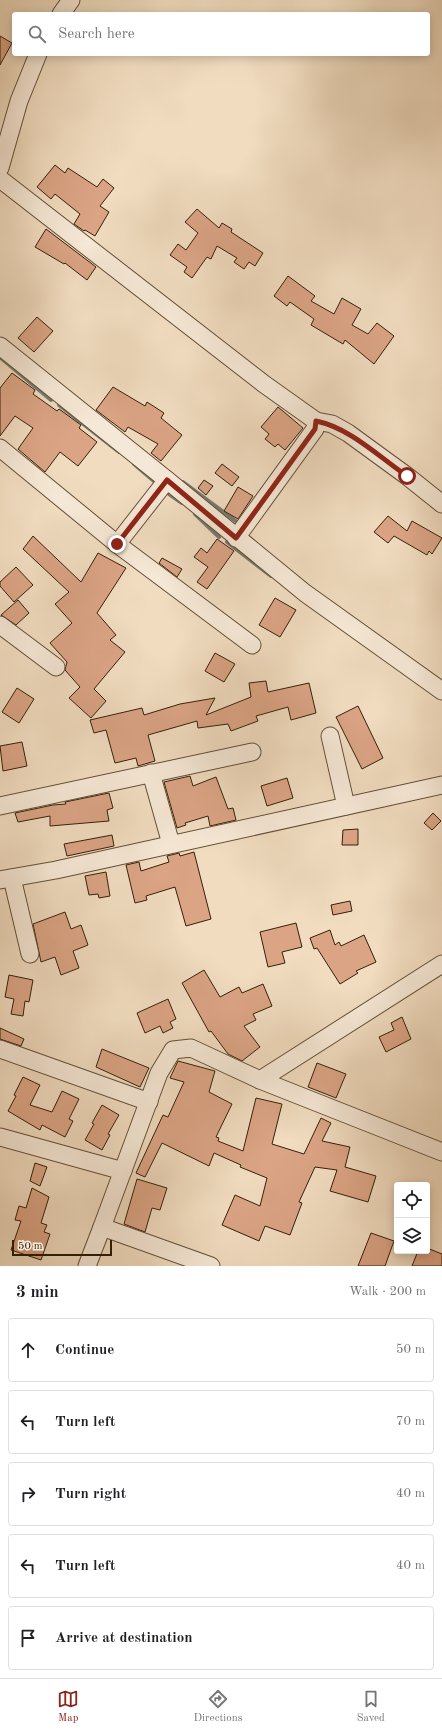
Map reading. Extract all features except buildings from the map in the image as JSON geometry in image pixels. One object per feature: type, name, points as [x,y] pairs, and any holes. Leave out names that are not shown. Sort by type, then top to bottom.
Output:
[{"type":"street","points":[[62,12],[71,0]]},
{"type":"street","points":[[0,168],[19,101],[37,56]]},
{"type":"street","points":[[0,179],[258,379],[316,421],[332,424],[348,433],[407,476],[442,504]]},
{"type":"street","points":[[0,346],[305,593],[442,691]]},
{"type":"street","points":[[236,538],[315,429],[316,421]]},
{"type":"street","points":[[0,448],[117,544],[252,645]]},
{"type":"street","points":[[117,544],[167,480]]},
{"type":"street","points":[[0,625],[56,667]]},
{"type":"street","points":[[330,736],[346,806]]},
{"type":"street","points":[[0,806],[252,752]]},
{"type":"street","points":[[151,773],[171,844]]},
{"type":"street","points":[[30,954],[6,879],[442,785]]},
{"type":"street","points":[[260,1080],[442,964]]},
{"type":"street","points":[[87,1266],[159,1073],[173,1050],[191,1048],[260,1080],[442,1152]]},
{"type":"street","points":[[0,1050],[149,1102]]},
{"type":"street","points":[[0,1137],[123,1171]]},
{"type":"street","points":[[102,1227],[211,1266]]},
{"type":"waterway","points":[[1,358],[51,400]]},
{"type":"waterway","points":[[59,405],[119,452]]},
{"type":"waterway","points":[[134,464],[155,482]]},
{"type":"waterway","points":[[183,482],[237,522]]},
{"type":"waterway","points":[[169,494],[182,503]]},
{"type":"waterway","points":[[195,514],[219,537]]},
{"type":"waterway","points":[[227,542],[271,576]]},
{"type":"route","points":[[117,544],[167,480],[236,538],[315,429],[316,421],[332,424],[348,433],[407,476]]}]
